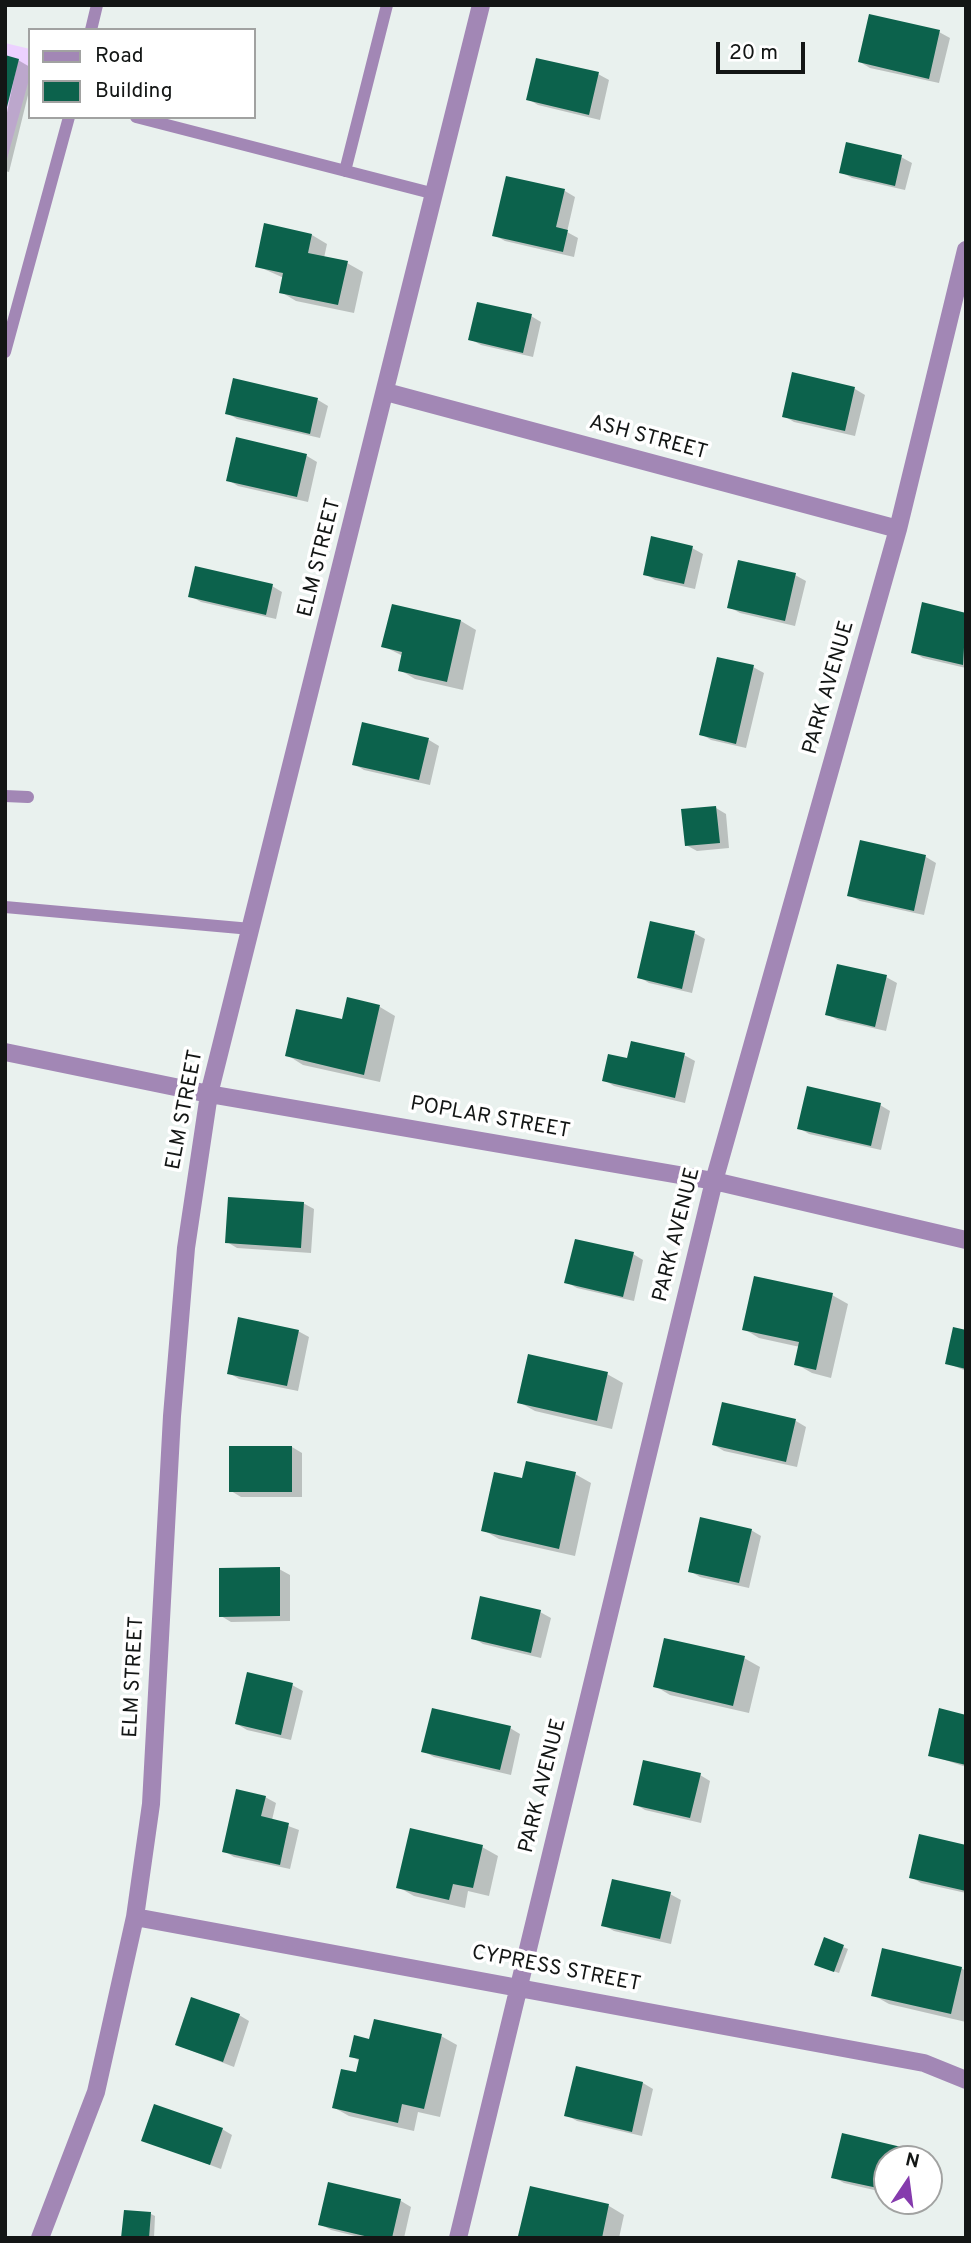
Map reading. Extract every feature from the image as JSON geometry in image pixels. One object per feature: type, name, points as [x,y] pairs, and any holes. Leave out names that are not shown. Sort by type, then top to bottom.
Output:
[{"type":"street","name":"ELM STREET","points":[[40,2238],[96,2092],[135,1917],[151,1804],[171,1430],[186,1248],[209,1094],[481,5]]},
{"type":"street","name":"PARK AVENUE","points":[[458,2238],[714,1181],[898,529],[966,250]]},
{"type":"street","name":"ASH STREET","points":[[386,392],[898,529]]},
{"type":"street","name":"POPLAR STREET","points":[[5,1052],[209,1094],[714,1181],[966,1240]]},
{"type":"street","name":"CYPRESS STREET","points":[[135,1917],[924,2063],[966,2080]]},
{"type":"lane","points":[[91,28],[97,5]]},
{"type":"lane","points":[[345,171],[387,5]]},
{"type":"lane","points":[[5,352],[68,119]]},
{"type":"lane","points":[[143,119],[435,194]]},
{"type":"lane","points":[[5,796],[28,797]]},
{"type":"lane","points":[[5,907],[251,929]]},
{"type":"shaded area","points":[[5,43],[28,49],[28,83],[5,166]]},
{"type":"building","points":[[869,14],[940,30],[929,79],[858,62]]},
{"type":"building","points":[[5,55],[19,59],[6,111],[5,111]]},
{"type":"building","points":[[536,58],[599,72],[589,115],[526,100]]},
{"type":"building","points":[[846,142],[902,155],[895,186],[839,173]]},
{"type":"building","points":[[506,176],[565,189],[556,227],[568,230],[563,252],[492,236]]},
{"type":"building","points":[[264,223],[312,234],[308,253],[348,261],[338,305],[279,293],[283,273],[255,267]]},
{"type":"building","points":[[477,302],[532,314],[523,353],[468,340]]},
{"type":"building","points":[[792,372],[855,387],[845,431],[782,417]]},
{"type":"building","points":[[233,378],[318,398],[310,434],[225,414]]},
{"type":"building","points":[[236,437],[307,454],[297,497],[226,481]]},
{"type":"building","points":[[651,536],[693,546],[684,584],[643,575]]},
{"type":"building","points":[[738,560],[796,573],[785,621],[727,608]]},
{"type":"building","points":[[195,566],[273,584],[266,615],[188,597]]},
{"type":"building","points":[[922,602],[966,613],[963,665],[911,653]]},
{"type":"building","points":[[392,604],[461,620],[447,682],[398,671],[402,652],[381,647]]},
{"type":"building","points":[[717,657],[754,665],[736,744],[699,735]]},
{"type":"building","points":[[362,722],[429,738],[419,780],[352,765]]},
{"type":"building","points":[[716,806],[720,843],[685,846],[681,809]]},
{"type":"building","points":[[860,840],[926,855],[914,911],[847,896]]},
{"type":"building","points":[[650,921],[695,931],[682,989],[637,978]]},
{"type":"building","points":[[837,964],[887,975],[875,1027],[825,1015]]},
{"type":"building","points":[[347,997],[380,1005],[364,1075],[285,1056],[296,1009],[342,1019]]},
{"type":"building","points":[[631,1041],[685,1053],[675,1098],[602,1081],[608,1054],[627,1058]]},
{"type":"building","points":[[807,1086],[881,1103],[871,1146],[797,1129]]},
{"type":"building","points":[[228,1197],[304,1202],[301,1248],[225,1243]]},
{"type":"building","points":[[575,1239],[634,1252],[623,1297],[564,1283]]},
{"type":"building","points":[[754,1276],[833,1293],[816,1370],[794,1365],[799,1342],[742,1330]]},
{"type":"building","points":[[238,1317],[299,1330],[287,1386],[227,1374]]},
{"type":"building","points":[[953,1327],[966,1330],[966,1369],[945,1364]]},
{"type":"building","points":[[528,1354],[608,1372],[597,1421],[517,1403]]},
{"type":"building","points":[[722,1402],[796,1419],[786,1462],[712,1445]]},
{"type":"building","points":[[229,1446],[292,1446],[292,1492],[229,1492]]},
{"type":"building","points":[[526,1461],[576,1472],[559,1549],[481,1531],[494,1472],[522,1478]]},
{"type":"building","points":[[700,1517],[752,1529],[739,1583],[688,1572]]},
{"type":"building","points":[[280,1567],[280,1616],[219,1617],[219,1568]]},
{"type":"building","points":[[480,1596],[541,1610],[531,1653],[471,1639]]},
{"type":"building","points":[[664,1638],[745,1656],[733,1706],[653,1687]]},
{"type":"building","points":[[247,1672],[293,1683],[281,1735],[235,1724]]},
{"type":"building","points":[[432,1708],[511,1726],[500,1770],[421,1752]]},
{"type":"building","points":[[939,1708],[966,1715],[966,1765],[928,1756]]},
{"type":"building","points":[[643,1760],[701,1773],[690,1818],[633,1805]]},
{"type":"building","points":[[236,1789],[266,1796],[261,1816],[289,1823],[280,1865],[222,1852]]},
{"type":"building","points":[[410,1828],[483,1845],[473,1888],[453,1884],[449,1900],[396,1888]]},
{"type":"building","points":[[919,1834],[966,1845],[966,1891],[909,1878]]},
{"type":"building","points":[[612,1879],[671,1892],[660,1939],[601,1926]]},
{"type":"building","points":[[824,1937],[844,1945],[834,1972],[814,1965]]},
{"type":"building","points":[[882,1948],[962,1967],[951,2014],[871,1996]]},
{"type":"building","points":[[191,1997],[240,2014],[223,2062],[175,2045]]},
{"type":"building","points":[[374,2019],[442,2034],[424,2109],[402,2104],[398,2123],[332,2108],[341,2069],[356,2072],[359,2059],[349,2057],[354,2035],[369,2039]]},
{"type":"building","points":[[576,2066],[643,2082],[632,2132],[564,2116]]},
{"type":"building","points":[[154,2104],[223,2128],[210,2165],[141,2141]]},
{"type":"building","points":[[842,2133],[893,2145],[873,2145],[873,2187],[831,2178]]},
{"type":"building","points":[[328,2182],[401,2199],[392,2238],[373,2238],[318,2225]]},
{"type":"building","points":[[530,2186],[609,2204],[602,2238],[518,2236]]},
{"type":"building","points":[[124,2210],[151,2212],[149,2238],[121,2238]]}]
